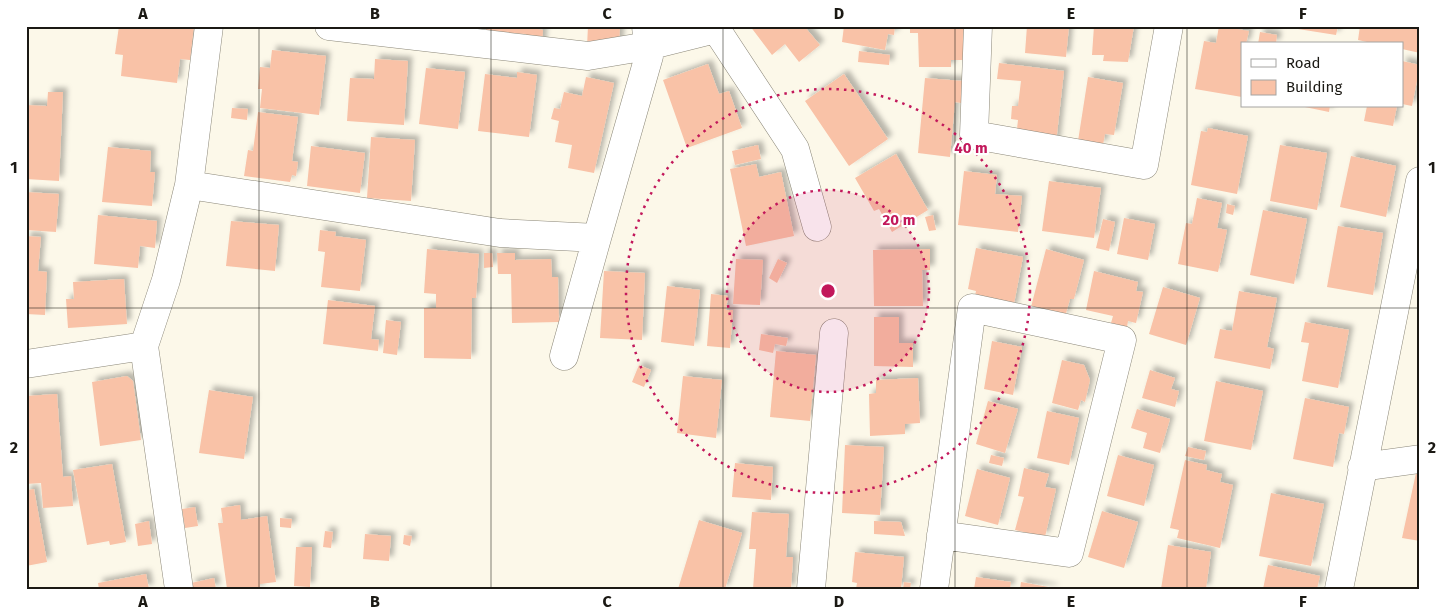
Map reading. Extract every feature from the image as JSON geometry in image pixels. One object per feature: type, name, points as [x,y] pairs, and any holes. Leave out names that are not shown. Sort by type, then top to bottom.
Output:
[{"type":"street","points":[[179,589],[144,346],[166,280],[188,184],[209,26]]},
{"type":"street","points":[[329,26],[588,56],[647,36],[716,29],[795,149],[817,227]]},
{"type":"street","points":[[978,26],[974,135],[1144,164],[1169,26]]},
{"type":"street","points":[[564,356],[649,56],[647,36]]},
{"type":"street","points":[[1343,588],[1362,467],[1416,218],[1420,181]]},
{"type":"street","points":[[188,184],[500,233],[596,238]]},
{"type":"street","points":[[934,589],[941,535],[972,308],[1122,340],[1069,553],[941,535]]},
{"type":"street","points":[[811,589],[834,333]]},
{"type":"street","points":[[26,364],[144,346]]},
{"type":"street","points":[[1362,467],[1420,459]]},
{"type":"building","points":[[119,26],[194,26],[190,60],[180,59],[177,83],[121,76],[123,55],[115,54]]},
{"type":"building","points":[[486,26],[537,26],[537,29],[543,30],[542,45],[526,45],[526,34],[486,32]]},
{"type":"building","points":[[588,26],[620,26],[619,49],[587,47]]},
{"type":"building","points":[[750,26],[804,26],[820,45],[799,62],[785,44],[772,55]]},
{"type":"building","points":[[844,26],[895,26],[894,35],[888,34],[885,50],[842,42]]},
{"type":"building","points":[[910,26],[964,26],[964,60],[951,60],[951,67],[919,67],[918,33],[910,33]]},
{"type":"building","points":[[1027,26],[1069,26],[1066,57],[1025,53]]},
{"type":"building","points":[[1094,26],[1134,26],[1128,62],[1103,61],[1104,55],[1092,55]]},
{"type":"building","points":[[1219,26],[1249,31],[1246,42],[1241,42],[1241,97],[1195,89],[1204,41],[1216,43]]},
{"type":"building","points":[[1298,26],[1338,26],[1336,35],[1298,29]]},
{"type":"building","points":[[1360,26],[1420,26],[1418,38],[1420,39],[1420,53],[1404,49],[1404,42],[1367,42],[1358,40]]},
{"type":"building","points":[[1260,32],[1277,35],[1276,42],[1258,42]]},
{"type":"building","points":[[272,50],[326,56],[319,115],[260,108],[262,89],[258,89],[260,67],[270,68]]},
{"type":"building","points":[[859,51],[890,55],[889,65],[858,62]]},
{"type":"building","points":[[375,59],[408,61],[404,125],[347,121],[350,78],[374,79]]},
{"type":"building","points":[[1404,61],[1420,65],[1412,106],[1404,104]]},
{"type":"building","points":[[999,63],[1064,71],[1056,143],[1016,138],[1018,120],[1011,119],[1012,106],[1018,106],[1021,81],[997,79]]},
{"type":"building","points":[[708,64],[719,94],[729,91],[742,128],[687,148],[663,80]]},
{"type":"building","points":[[426,68],[465,72],[458,129],[419,124]]},
{"type":"building","points":[[517,72],[537,75],[529,137],[478,131],[485,74],[517,78]]},
{"type":"building","points":[[844,74],[888,139],[849,166],[805,101]]},
{"type":"building","points":[[586,77],[614,83],[594,173],[568,168],[572,145],[555,142],[559,121],[551,119],[554,108],[560,109],[564,92],[582,96]]},
{"type":"building","points":[[1088,77],[1123,83],[1114,135],[1105,134],[1103,145],[1078,141]]},
{"type":"building","points":[[925,78],[963,81],[961,103],[955,102],[950,157],[918,153]]},
{"type":"building","points":[[48,92],[63,92],[59,181],[26,179],[26,105],[47,106]]},
{"type":"building","points":[[232,108],[248,109],[247,120],[231,118]]},
{"type":"building","points":[[1310,108],[1330,108],[1329,112]]},
{"type":"building","points":[[1367,108],[1397,108],[1393,126],[1364,121]]},
{"type":"building","points":[[258,112],[298,117],[292,161],[298,162],[296,176],[292,175],[290,182],[244,176],[248,150],[253,151]]},
{"type":"building","points":[[1208,128],[1248,136],[1237,194],[1191,185],[1201,131],[1207,132]]},
{"type":"building","points":[[371,137],[415,140],[411,201],[367,198]]},
{"type":"building","points":[[758,145],[761,159],[735,165],[732,151]]},
{"type":"building","points":[[1280,145],[1327,153],[1317,210],[1270,201]]},
{"type":"building","points":[[311,146],[365,153],[360,193],[307,186]]},
{"type":"building","points":[[108,147],[151,151],[150,172],[155,172],[152,206],[102,202]]},
{"type":"building","points":[[896,154],[928,210],[892,232],[879,209],[874,211],[855,178]]},
{"type":"building","points":[[1351,156],[1396,166],[1386,217],[1340,207]]},
{"type":"building","points":[[756,164],[759,177],[781,172],[794,236],[746,246],[730,169]]},
{"type":"building","points":[[964,171],[997,175],[995,194],[1022,196],[1018,232],[958,225]]},
{"type":"building","points":[[1049,181],[1101,188],[1094,238],[1042,231]]},
{"type":"building","points":[[26,192],[59,194],[56,232],[26,230]]},
{"type":"building","points":[[1197,198],[1222,203],[1217,228],[1227,230],[1218,272],[1178,264],[1186,223],[1192,224]]},
{"type":"building","points":[[1227,204],[1235,206],[1233,215],[1226,213]]},
{"type":"building","points":[[1263,210],[1307,219],[1294,284],[1250,275]]},
{"type":"building","points":[[98,215],[157,221],[155,248],[140,246],[138,268],[94,264]]},
{"type":"building","points":[[933,215],[936,230],[929,231],[925,217]]},
{"type":"building","points":[[1124,218],[1155,224],[1148,260],[1117,254]]},
{"type":"building","points":[[1103,219],[1115,222],[1109,251],[1096,248]]},
{"type":"building","points":[[231,221],[279,225],[275,271],[226,266]]},
{"type":"building","points":[[1338,226],[1383,233],[1373,295],[1327,287]]},
{"type":"building","points":[[320,230],[336,232],[335,236],[366,240],[360,291],[321,287],[325,252],[318,251]]},
{"type":"building","points":[[26,236],[41,237],[38,271],[47,272],[45,315],[26,314]]},
{"type":"building","points":[[976,248],[1023,257],[1013,309],[974,301],[976,291],[968,289]]},
{"type":"building","points":[[427,249],[479,254],[476,298],[472,298],[471,359],[424,358],[424,308],[436,308],[436,294],[424,293]]},
{"type":"building","points":[[930,249],[930,270],[922,270],[923,306],[874,306],[873,250]]},
{"type":"building","points":[[1046,249],[1084,260],[1074,299],[1070,299],[1065,317],[1031,307]]},
{"type":"building","points":[[484,253],[492,253],[493,267],[484,268]]},
{"type":"building","points":[[497,253],[515,253],[515,260],[551,259],[552,277],[558,277],[559,322],[512,323],[511,274],[498,274]]},
{"type":"building","points":[[736,259],[763,260],[760,305],[733,304]]},
{"type":"building","points":[[778,259],[787,263],[777,283],[769,278]]},
{"type":"building","points":[[604,271],[645,273],[642,340],[600,338]]},
{"type":"building","points":[[1094,271],[1138,282],[1136,291],[1143,292],[1136,323],[1128,321],[1127,327],[1111,323],[1113,316],[1086,310]]},
{"type":"building","points":[[124,279],[127,324],[68,328],[66,299],[74,299],[73,282]]},
{"type":"building","points":[[667,286],[700,290],[694,346],[661,342]]},
{"type":"building","points":[[1163,287],[1200,298],[1186,345],[1149,334]]},
{"type":"building","points":[[1239,291],[1277,298],[1267,347],[1274,349],[1270,369],[1214,358],[1220,329],[1232,331]]},
{"type":"building","points":[[711,294],[728,296],[726,310],[733,310],[730,348],[707,346]]},
{"type":"building","points":[[328,300],[375,306],[371,339],[379,340],[378,351],[323,344]]},
{"type":"building","points":[[874,317],[899,317],[899,343],[913,343],[913,367],[874,366]]},
{"type":"building","points":[[386,320],[401,322],[397,355],[383,353]]},
{"type":"building","points":[[1305,322],[1349,330],[1338,388],[1302,381],[1309,343],[1301,342]]},
{"type":"building","points":[[761,334],[788,338],[786,346],[775,344],[773,353],[759,350]]},
{"type":"building","points":[[992,341],[1022,347],[1013,395],[984,389]]},
{"type":"building","points":[[776,351],[816,355],[810,421],[770,417]]},
{"type":"building","points":[[1062,360],[1084,365],[1090,380],[1085,402],[1081,400],[1078,410],[1052,403]]},
{"type":"building","points":[[639,365],[651,370],[644,387],[632,382]]},
{"type":"building","points":[[1150,370],[1175,378],[1171,389],[1179,391],[1175,407],[1142,398]]},
{"type":"building","points":[[127,376],[133,381],[141,440],[100,446],[92,382]]},
{"type":"building","points":[[683,376],[722,380],[716,438],[677,433]]},
{"type":"building","points":[[918,378],[920,423],[905,424],[905,434],[870,436],[869,394],[876,393],[876,380]]},
{"type":"building","points":[[1216,381],[1263,391],[1251,450],[1204,441]]},
{"type":"building","points":[[209,390],[253,397],[244,459],[199,453]]},
{"type":"building","points":[[57,394],[63,477],[71,476],[73,506],[43,508],[41,483],[26,484],[26,396]]},
{"type":"building","points":[[1305,398],[1349,407],[1344,434],[1339,433],[1333,467],[1293,459]]},
{"type":"building","points":[[988,401],[1018,409],[1005,453],[976,444]]},
{"type":"building","points":[[1137,409],[1170,419],[1160,453],[1143,448],[1147,433],[1131,428]]},
{"type":"building","points":[[1047,411],[1079,418],[1069,465],[1037,458]]},
{"type":"building","points":[[845,445],[884,447],[880,515],[842,513]]},
{"type":"building","points":[[1188,447],[1206,451],[1204,460],[1185,456]]},
{"type":"building","points":[[991,455],[1004,458],[1002,466],[989,463]]},
{"type":"building","points":[[1118,455],[1154,465],[1144,506],[1107,496]]},
{"type":"building","points":[[1185,460],[1207,465],[1206,470],[1222,474],[1220,482],[1233,485],[1220,548],[1177,538],[1179,530],[1170,528]]},
{"type":"building","points":[[735,463],[773,467],[771,500],[732,497]]},
{"type":"building","points":[[112,464],[126,542],[110,545],[109,541],[87,545],[73,470]]},
{"type":"building","points":[[1024,468],[1049,474],[1045,487],[1056,489],[1045,537],[1015,530],[1024,497],[1018,496]]},
{"type":"building","points":[[977,469],[1010,478],[998,525],[965,516]]},
{"type":"building","points":[[1416,473],[1420,474],[1420,541],[1402,538]]},
{"type":"building","points":[[34,489],[47,562],[26,566],[26,490]]},
{"type":"building","points":[[1271,493],[1324,504],[1311,566],[1259,556]]},
{"type":"building","points":[[240,505],[241,520],[267,516],[276,582],[260,584],[260,589],[227,589],[218,523],[223,523],[221,508]]},
{"type":"building","points":[[195,507],[198,526],[185,528],[182,509]]},
{"type":"building","points":[[1102,511],[1138,522],[1124,568],[1088,557]]},
{"type":"building","points":[[752,512],[789,514],[786,557],[793,557],[791,589],[753,589],[756,549],[749,549]]},
{"type":"building","points":[[280,518],[292,519],[291,528],[280,527]]},
{"type":"building","points":[[699,520],[742,533],[725,589],[678,589]]},
{"type":"building","points":[[149,521],[152,544],[138,546],[135,524]]},
{"type":"building","points":[[874,521],[901,522],[905,536],[874,534]]},
{"type":"building","points":[[325,531],[333,532],[331,548],[323,547]]},
{"type":"building","points":[[365,534],[391,536],[389,561],[363,559]]},
{"type":"building","points":[[404,535],[412,536],[410,546],[403,544]]},
{"type":"building","points":[[1168,545],[1211,552],[1206,589],[1161,589]]},
{"type":"building","points":[[296,547],[312,547],[310,587],[294,586]]},
{"type":"building","points":[[855,552],[904,557],[901,589],[856,589],[857,583],[852,582]]},
{"type":"building","points":[[1268,565],[1320,576],[1317,589],[1263,589]]},
{"type":"building","points":[[146,574],[149,589],[99,589],[98,583]]},
{"type":"building","points":[[976,577],[1011,582],[1010,589],[974,589]]},
{"type":"building","points":[[214,578],[216,589],[192,589],[191,583]]},
{"type":"building","points":[[904,582],[911,583],[910,589],[903,589]]},
{"type":"building","points":[[1021,582],[1054,588],[1054,589],[1020,589]]}]
